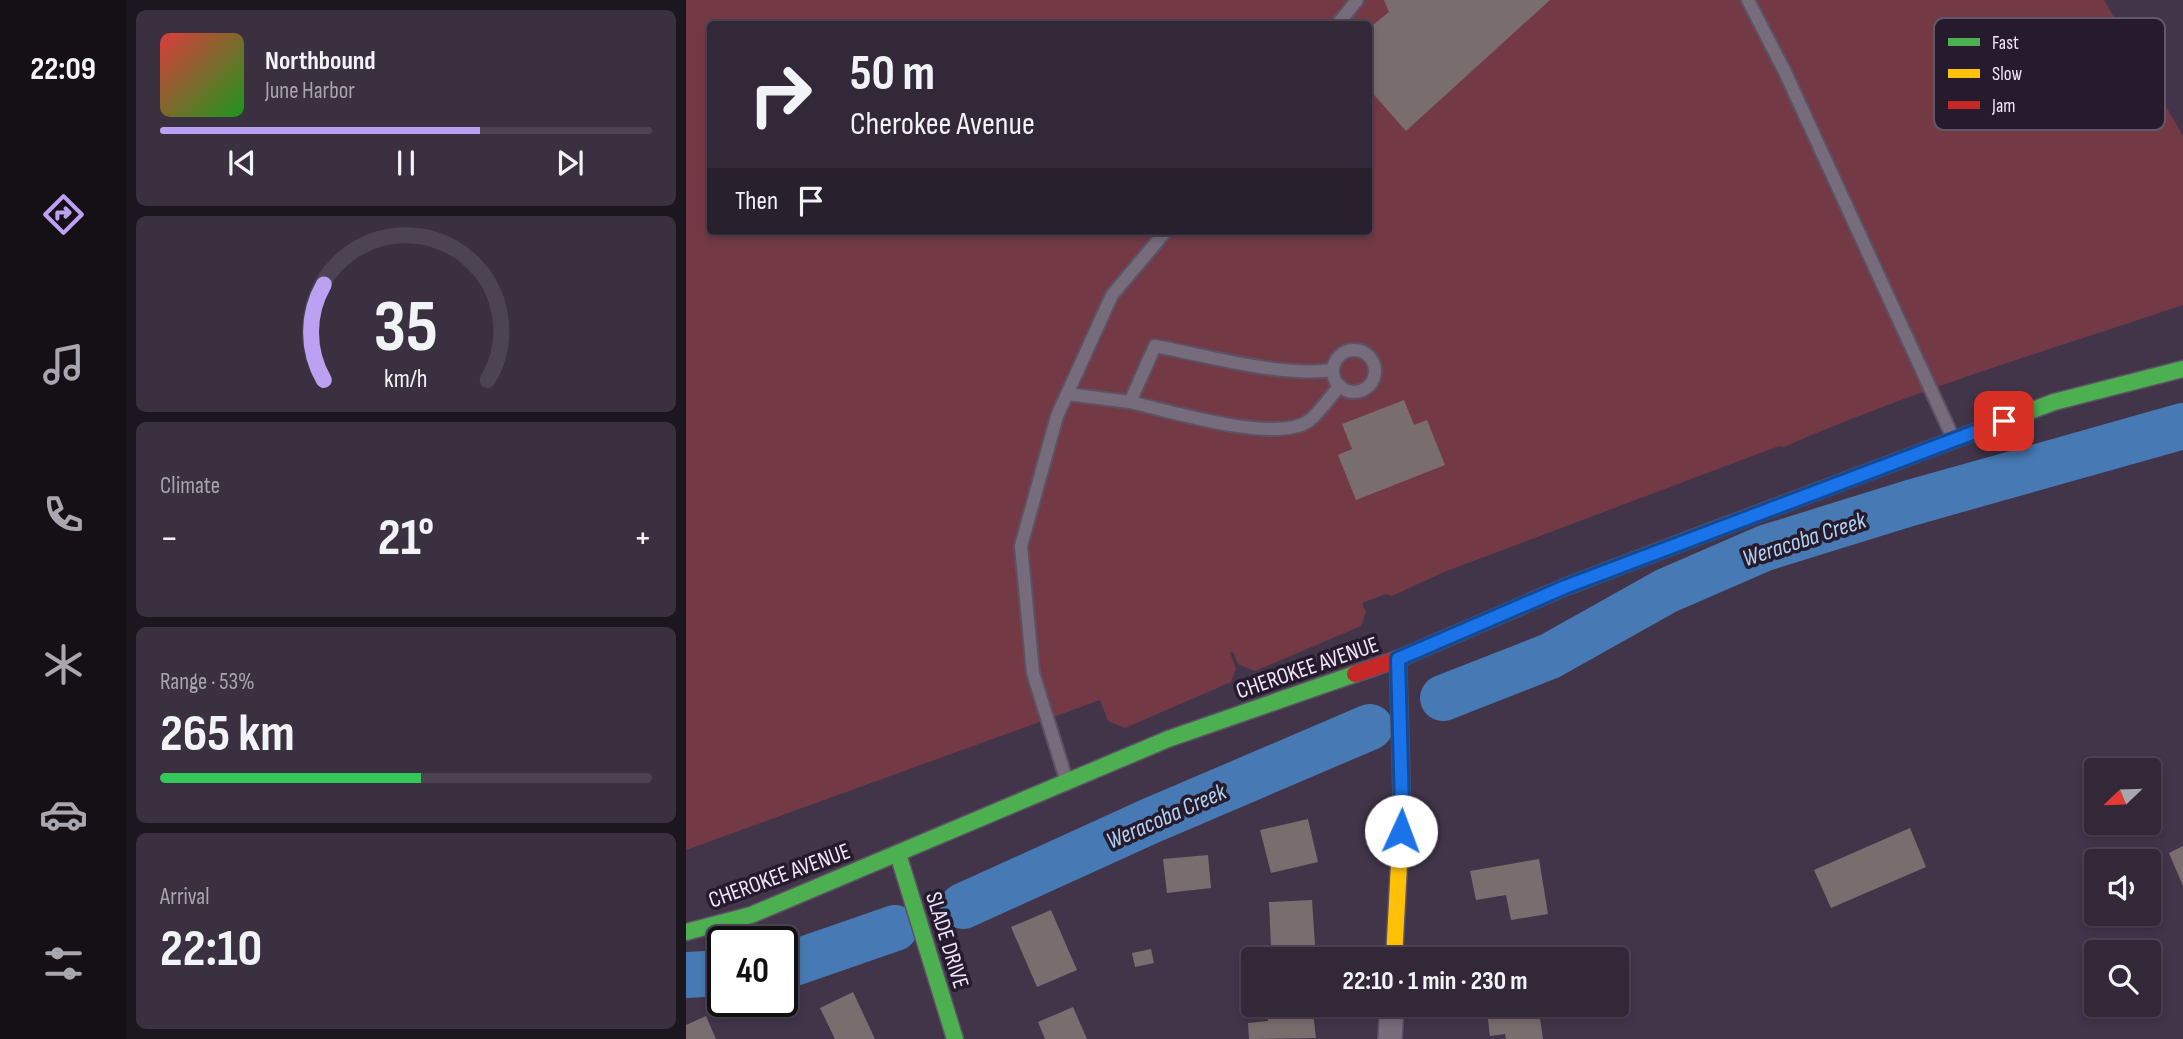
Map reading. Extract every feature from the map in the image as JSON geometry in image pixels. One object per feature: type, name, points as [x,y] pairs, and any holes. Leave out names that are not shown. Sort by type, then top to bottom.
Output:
[{"type":"street","name":"CHEROKEE AVENUE","points":[[686,932],[751,915],[1168,739],[1398,659],[1565,587],[2054,402],[2183,369]]},
{"type":"street","points":[[1395,947],[1402,807],[1398,659]]},
{"type":"street","name":"SLADE DRIVE","points":[[898,854],[955,1039]]},
{"type":"street","points":[[1390,1039],[1391,1017]]},
{"type":"lane","points":[[1340,21],[1357,0]]},
{"type":"lane","points":[[1748,0],[1785,72],[1954,440]]},
{"type":"lane","points":[[1067,782],[1033,673],[1021,546],[1057,416],[1112,295],[1163,235]]},
{"type":"lane","points":[[1130,402],[1155,346],[1289,371],[1312,373],[1333,370]]},
{"type":"lane","points":[[1349,351],[1363,352],[1373,361],[1375,374],[1369,386],[1352,392],[1340,386],[1333,370],[1337,359],[1349,351]]},
{"type":"lane","points":[[1067,394],[1130,402],[1219,423],[1278,431],[1307,422],[1340,386]]},
{"type":"shaded area","points":[[686,0],[2104,0],[2114,18],[1934,18],[1934,130],[2165,130],[2165,105],[2183,136],[2183,305],[1882,407],[1784,447],[1779,446],[1444,572],[1392,596],[1386,594],[1362,603],[1366,612],[1361,626],[1255,671],[1238,664],[1233,652],[1230,653],[1236,669],[1231,682],[1125,728],[1108,721],[1100,700],[686,850]]},
{"type":"building","points":[[1384,0],[1550,0],[1406,131],[1372,93],[1372,26],[1389,12]]},
{"type":"building","points":[[1404,400],[1414,425],[1427,420],[1445,465],[1356,500],[1338,455],[1352,449],[1342,424]]},
{"type":"building","points":[[1308,819],[1318,862],[1271,873],[1260,830]]},
{"type":"building","points":[[1910,828],[1926,867],[1831,908],[1814,870]]},
{"type":"building","points":[[2183,846],[2183,886],[2169,853]]},
{"type":"building","points":[[1208,855],[1211,888],[1167,893],[1163,859]]},
{"type":"building","points":[[1539,859],[1548,914],[1511,920],[1506,895],[1476,900],[1470,871]]},
{"type":"building","points":[[1312,900],[1315,945],[1271,947],[1269,902]]},
{"type":"building","points":[[1051,910],[1077,970],[1037,987],[1011,927]]},
{"type":"building","points":[[1151,949],[1154,963],[1135,967],[1132,953]]},
{"type":"building","points":[[853,992],[875,1039],[835,1039],[820,1008]]},
{"type":"building","points":[[1073,1007],[1087,1039],[1045,1039],[1038,1022]]},
{"type":"building","points":[[706,1016],[716,1039],[686,1039],[686,1025]]},
{"type":"building","points":[[1268,1017],[1314,1017],[1316,1038],[1249,1039],[1248,1023],[1268,1021]]},
{"type":"building","points":[[1488,1017],[1540,1017],[1543,1039],[1506,1039],[1505,1034],[1490,1036]]},
{"type":"waterway","name":"Weracoba Creek","points":[[1443,698],[1550,656],[1666,591],[1765,548],[1910,503],[2183,426]]},
{"type":"waterway","name":"Weracoba Creek","points":[[963,906],[1150,821],[1370,727]]},
{"type":"waterway","name":"Weracoba Creek","points":[[798,962],[895,928]]},
{"type":"waterway","name":"Weracoba Creek","points":[[686,975],[707,974]]},
{"type":"traffic: fast","points":[[1712,531],[2054,402],[2183,369]]},
{"type":"traffic: fast","points":[[686,932],[751,915],[1168,739],[1355,674]]},
{"type":"traffic: fast","points":[[898,854],[955,1039]]},
{"type":"traffic: slow","points":[[1395,947],[1402,807],[1398,659]]},
{"type":"traffic: jam","points":[[1355,674],[1398,659],[1565,587],[1712,531]]},
{"type":"route","points":[[1401,831],[1398,659],[1565,587],[2004,421]]}]
